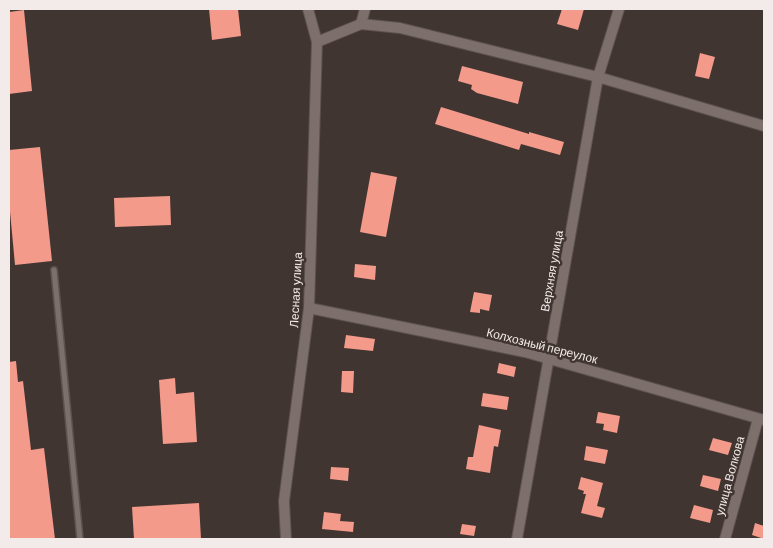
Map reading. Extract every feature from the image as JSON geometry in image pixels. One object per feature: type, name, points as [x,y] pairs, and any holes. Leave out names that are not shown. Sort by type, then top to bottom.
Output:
[{"type":"street","name":"Лесная улица","points":[[286,539],[284,501],[310,308],[317,42],[308,9]]},
{"type":"street","points":[[361,24],[366,9]]},
{"type":"street","name":"Верхняя улица","points":[[517,539],[598,77],[619,9]]},
{"type":"street","points":[[317,42],[361,24],[400,28],[598,77],[764,126]]},
{"type":"street","name":"Колхозный переулок","points":[[310,308],[525,352],[761,420]]},
{"type":"street","name":"улица Волкова","points":[[725,539],[761,420]]},
{"type":"lane","points":[[54,270],[80,539]]},
{"type":"building","points":[[209,9],[238,9],[241,36],[212,40]]},
{"type":"building","points":[[562,9],[584,9],[578,30],[557,24]]},
{"type":"building","points":[[24,10],[32,91],[9,94],[9,12]]},
{"type":"building","points":[[700,53],[715,57],[709,79],[695,76]]},
{"type":"building","points":[[462,66],[523,82],[518,104],[477,93],[471,89],[472,85],[458,81]]},
{"type":"building","points":[[441,107],[529,134],[529,132],[564,142],[560,155],[521,144],[519,150],[435,124]]},
{"type":"building","points":[[40,147],[52,261],[15,265],[9,201],[9,150]]},
{"type":"building","points":[[371,172],[397,177],[386,237],[360,232]]},
{"type":"building","points":[[170,196],[171,225],[115,227],[114,198]]},
{"type":"building","points":[[355,264],[376,266],[375,280],[354,277]]},
{"type":"building","points":[[474,292],[492,295],[489,311],[480,309],[480,313],[470,312]]},
{"type":"building","points":[[346,335],[375,339],[373,351],[344,348]]},
{"type":"building","points":[[16,361],[18,382],[23,381],[31,450],[44,448],[55,539],[9,539],[9,362]]},
{"type":"building","points":[[499,363],[516,367],[514,377],[497,373]]},
{"type":"building","points":[[342,371],[354,371],[353,393],[341,392]]},
{"type":"building","points":[[175,378],[176,394],[194,392],[197,442],[163,444],[159,380]]},
{"type":"building","points":[[483,393],[509,397],[507,410],[481,406]]},
{"type":"building","points":[[598,412],[620,416],[617,433],[603,430],[604,424],[596,423]]},
{"type":"building","points":[[479,425],[501,430],[498,447],[494,446],[490,473],[466,469],[468,457],[473,457]]},
{"type":"building","points":[[713,438],[732,443],[728,455],[709,450]]},
{"type":"building","points":[[586,446],[608,450],[605,464],[584,460]]},
{"type":"building","points":[[331,467],[349,468],[348,481],[330,479]]},
{"type":"building","points":[[703,475],[721,479],[718,491],[700,486]]},
{"type":"building","points":[[581,477],[603,483],[597,506],[605,508],[602,518],[581,513],[586,494],[583,494],[584,491],[578,489]]},
{"type":"building","points":[[199,503],[201,539],[134,539],[132,507]]},
{"type":"building","points":[[694,505],[713,510],[710,523],[690,518]]},
{"type":"building","points":[[324,512],[341,514],[340,521],[354,522],[353,532],[322,529]]},
{"type":"building","points":[[755,523],[764,526],[764,539],[752,535]]},
{"type":"building","points":[[462,524],[476,526],[474,536],[460,534]]}]
